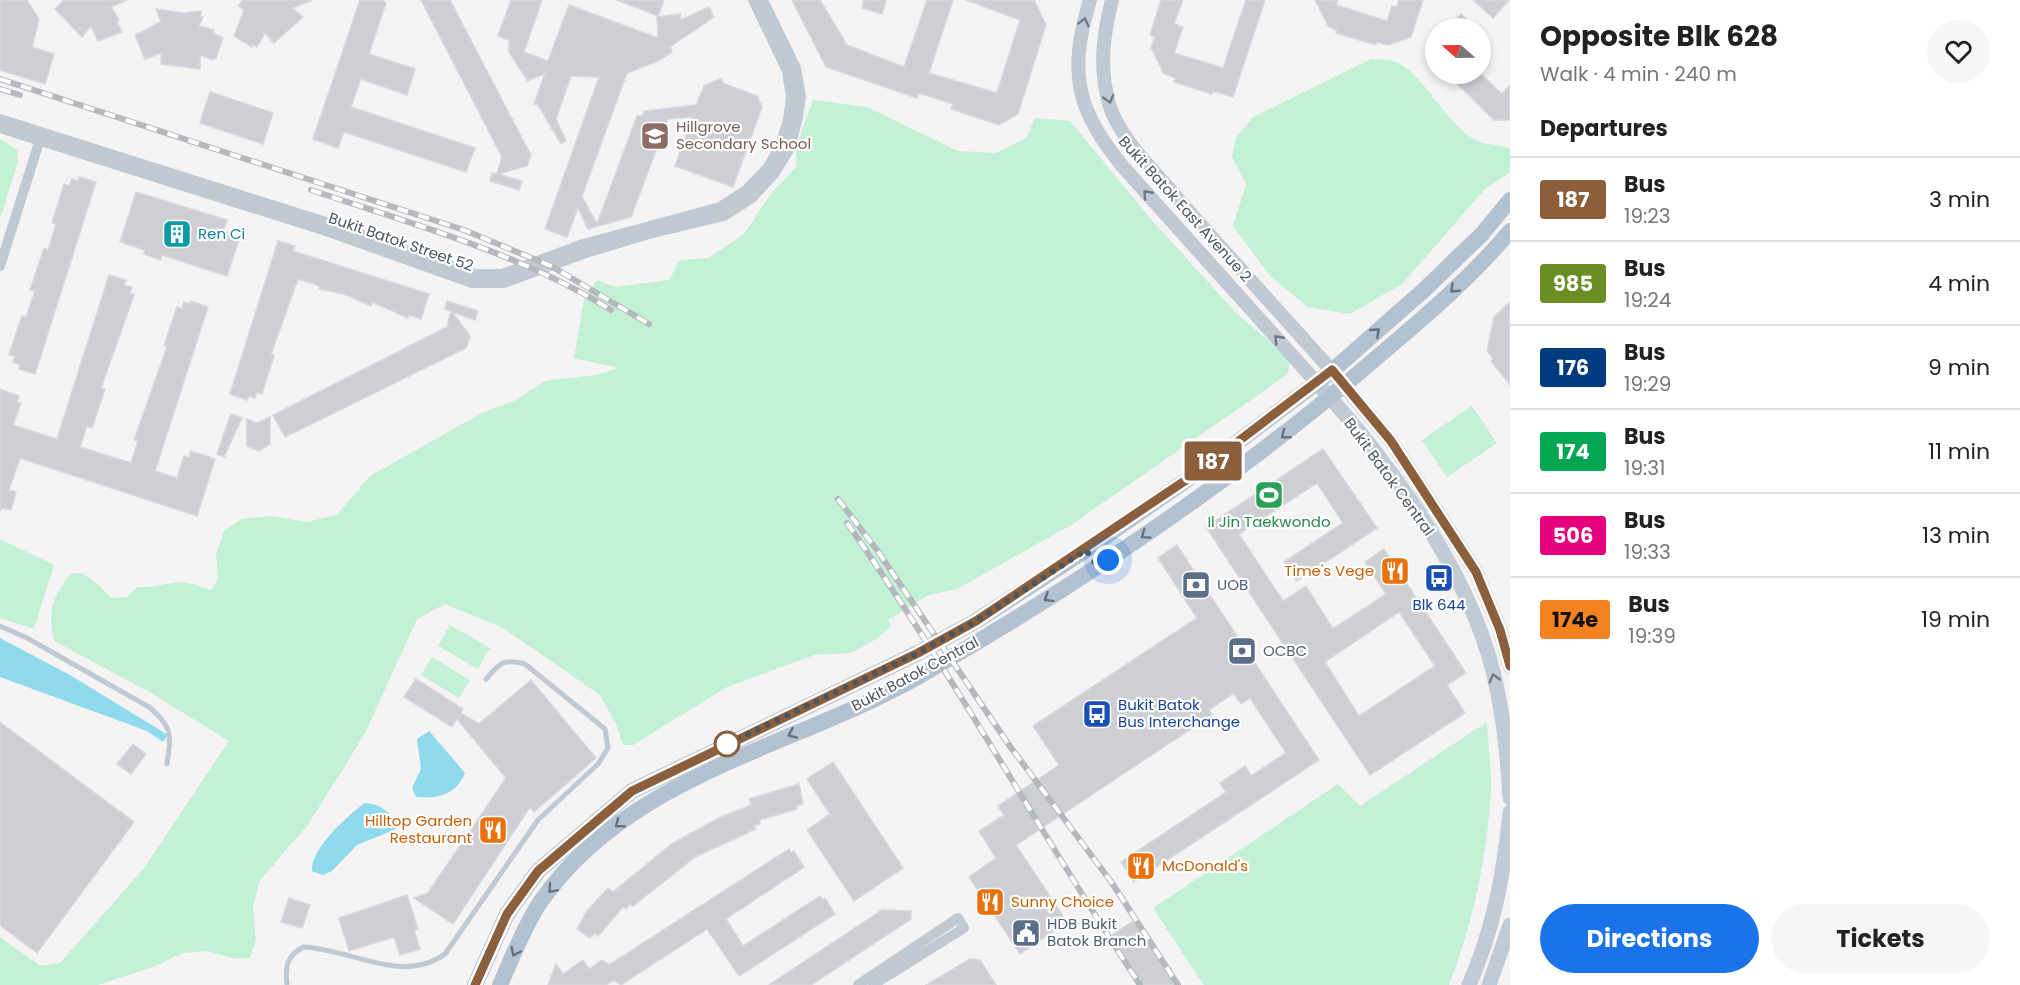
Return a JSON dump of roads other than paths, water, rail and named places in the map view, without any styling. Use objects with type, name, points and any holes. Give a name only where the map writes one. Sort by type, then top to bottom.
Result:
[{"type":"main road","points":[[1317,383],[1424,290],[1482,234],[1510,200]]},
{"type":"main road","points":[[1330,398],[1466,278],[1510,231]]},
{"type":"main road","name":"Bukit Batok Central","points":[[1332,370],[1391,441],[1476,572],[1500,630],[1510,666]]},
{"type":"main road","name":"Bukit Batok Central","points":[[500,985],[541,902],[576,862],[644,805],[754,750],[846,712],[976,621],[1086,550],[1198,472],[1317,383],[1396,482],[1461,586],[1484,642],[1498,693],[1510,798]]},
{"type":"main road","name":"Bukit Batok Central","points":[[475,985],[507,914],[538,871],[632,791],[917,664],[1098,567],[1267,449],[1330,398]]},
{"type":"main road","points":[[1469,985],[1487,943],[1499,899],[1510,812]]},
{"type":"main road","points":[[1489,985],[1507,950],[1510,925]]},
{"type":"street","name":"Bukit Batok Street 52","points":[[0,128],[41,137],[329,223],[474,274],[502,274],[583,244],[720,207],[746,190],[768,168],[780,146],[788,120],[791,97],[787,71],[753,0]]},
{"type":"street","name":"Bukit Batok Street 52","points":[[0,119],[41,137],[326,231],[472,283],[504,283],[586,253],[649,234],[724,216],[752,198],[775,173],[789,150],[801,97],[796,68],[763,0]]},
{"type":"street","name":"Bukit Batok East Avenue 2","points":[[1090,0],[1082,26],[1077,61],[1085,110],[1095,130],[1124,168],[1317,383]]},
{"type":"street","name":"Bukit Batok East Avenue 2","points":[[1112,0],[1101,56],[1110,105],[1119,125],[1148,163],[1235,264],[1332,370]]},
{"type":"street","points":[[0,266],[41,137]]},
{"type":"street","points":[[858,985],[961,923],[873,985]]},
{"type":"street","points":[[1487,943],[1507,950]]},
{"type":"lane","points":[[1086,550],[1098,567]]},
{"type":"lane","points":[[0,626],[27,638],[149,707],[165,720],[171,737],[167,764]]},
{"type":"lane","points":[[286,985],[285,966],[292,953],[303,947],[399,971],[433,964],[445,954],[538,820],[598,764],[608,748],[604,729],[525,664],[510,660],[498,665],[486,679]]},
{"type":"water","points":[[0,638],[70,675],[168,735],[163,742],[147,731],[0,677]]},
{"type":"water","points":[[429,731],[465,773],[457,786],[445,794],[416,797],[412,788],[421,769],[417,739]]},
{"type":"water","points":[[365,803],[379,807],[391,815],[398,823],[394,830],[357,845],[332,871],[323,875],[312,871],[313,862],[323,843],[340,824]]},
{"type":"railway","points":[[0,79],[464,230],[551,266],[649,324]]},
{"type":"railway","points":[[0,89],[20,95]]},
{"type":"railway","points":[[311,190],[465,241],[503,256],[540,272],[611,310]]},
{"type":"railway","points":[[838,499],[877,550],[1009,745],[1112,883],[1178,985]]},
{"type":"railway","points":[[847,523],[923,637],[1140,985]]},
{"type":"place","name":"Hillgrove Secondary School","points":[[655,136]]},
{"type":"place","name":"Ren Ci","points":[[177,234]]},
{"type":"place","name":"Il Jin Taekwondo","points":[[1269,495]]},
{"type":"place","name":"Time's Vege","points":[[1395,571]]},
{"type":"place","name":"Blk 644","points":[[1439,578]]},
{"type":"place","name":"UOB","points":[[1196,585]]},
{"type":"place","name":"OCBC","points":[[1242,651]]},
{"type":"place","name":"Bukit Batok Bus Interchange","points":[[1097,714]]},
{"type":"place","name":"Hilltop Garden Restaurant","points":[[493,830]]},
{"type":"place","name":"McDonald's","points":[[1141,866]]},
{"type":"place","name":"Sunny Choice","points":[[990,902]]},
{"type":"place","name":"HDB Bukit Batok Branch","points":[[1026,933]]}]
